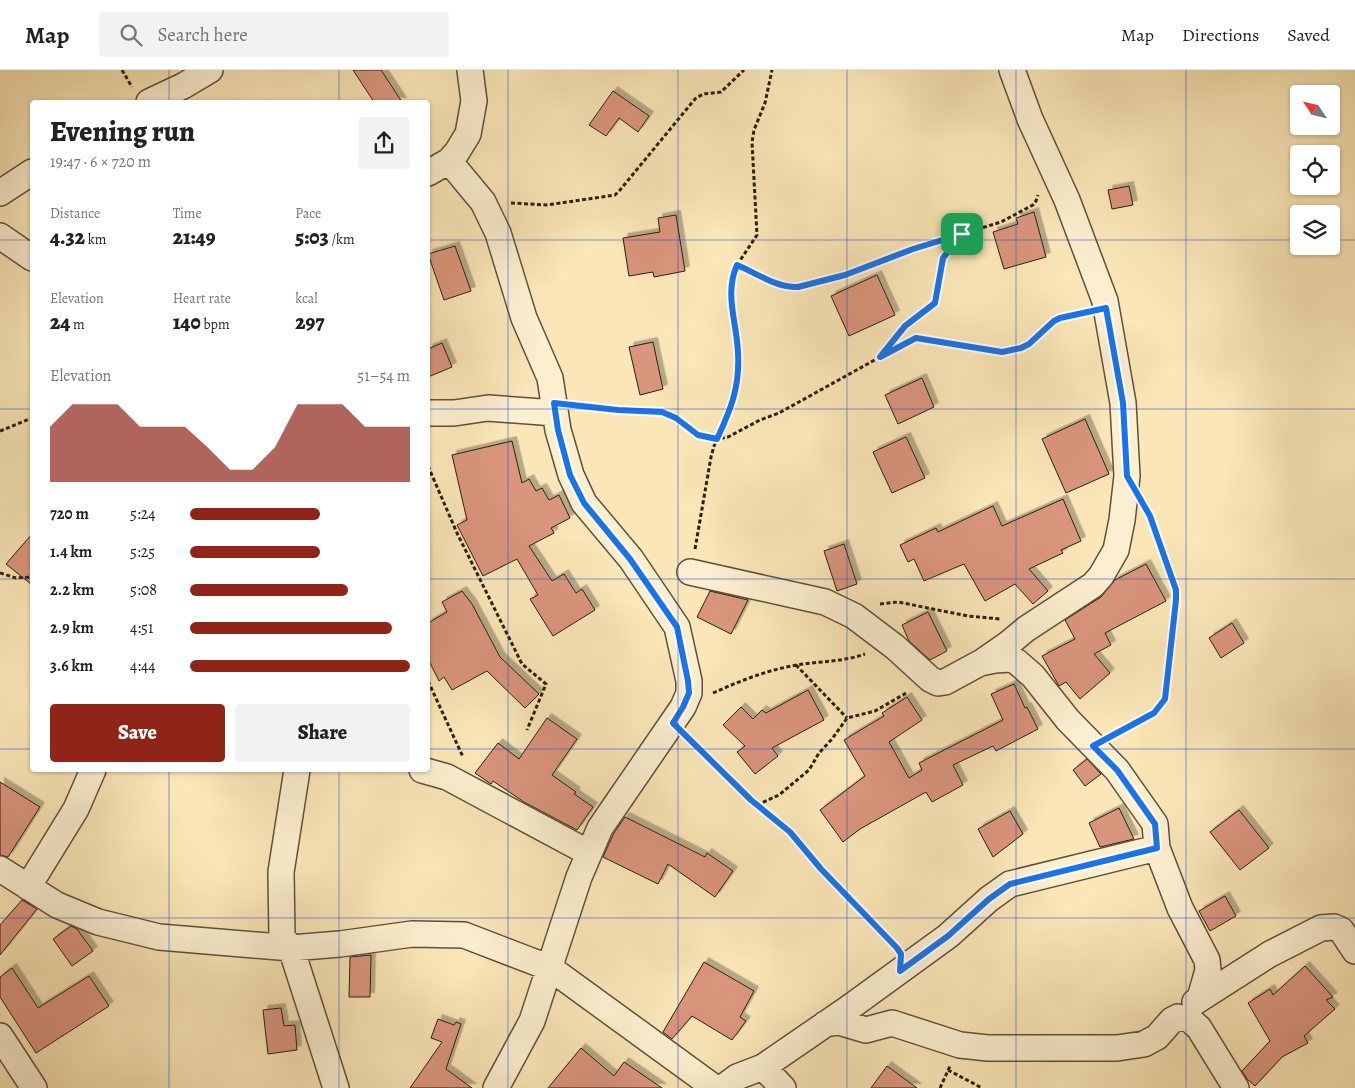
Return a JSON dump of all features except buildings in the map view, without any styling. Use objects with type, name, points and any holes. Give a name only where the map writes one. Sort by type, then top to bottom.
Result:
[{"type":"street","points":[[153,100],[183,86],[210,70]]},
{"type":"street","points":[[470,70],[474,101],[468,134],[457,152],[438,167],[483,202],[498,233],[524,318],[550,378],[570,475],[584,503],[630,559],[677,627],[689,693],[678,715],[600,828],[579,877],[532,1021],[496,1088]]},
{"type":"street","points":[[690,572],[825,602],[850,614],[892,644],[930,679],[938,683],[946,682],[980,663],[1026,629],[1093,585],[1101,576],[1116,550],[1122,520],[1127,476],[1123,403],[1106,308],[1067,200],[1030,119],[1012,70]]},
{"type":"street","points":[[0,193],[30,173]]},
{"type":"street","points":[[0,236],[30,257]]},
{"type":"street","points":[[430,413],[454,413],[488,408],[555,408]]},
{"type":"street","points":[[980,663],[1011,660],[1017,662],[1033,676],[1068,720],[1117,770],[1155,824],[1157,848],[1180,908],[1207,960],[1208,970],[1200,998]]},
{"type":"street","points":[[28,887],[76,809],[92,772]]},
{"type":"street","points":[[297,772],[281,872],[282,937],[291,948],[336,1088]]},
{"type":"street","points":[[429,772],[447,777],[589,853]]},
{"type":"street","points":[[722,1088],[737,1077],[763,1067],[900,971],[948,936],[989,899],[1010,884],[1157,848]]},
{"type":"street","points":[[0,869],[57,905],[98,922],[160,937],[291,948],[340,944],[412,934],[464,935],[550,968],[715,1088]]},
{"type":"street","points":[[825,1024],[839,1022],[866,1030],[892,1024],[960,1045],[988,1048],[1117,1048],[1152,1041],[1172,1020],[1200,998],[1270,954],[1321,928],[1334,927],[1341,930],[1355,951]]},
{"type":"street","points":[[1178,1017],[1190,1018],[1195,1022],[1236,1088]]},
{"type":"street","points":[[0,1036],[34,1088]]},
{"type":"street","points":[[763,1067],[783,1088]]},
{"type":"path","points":[[483,202],[547,204],[615,194],[695,99],[703,94],[721,92],[744,70]]},
{"type":"path","points":[[690,572],[699,535],[711,458],[717,439],[730,412],[738,384],[738,352],[730,292],[732,276],[737,265],[757,235],[752,142],[754,130],[765,103],[772,70]]},
{"type":"path","points":[[737,265],[792,288],[845,275],[913,249],[1001,222],[1033,205],[1038,196],[1037,187]]},
{"type":"path","points":[[880,357],[905,326],[935,303],[943,258],[962,234]]},
{"type":"path","points":[[555,408],[662,412],[676,418],[698,435],[717,439],[728,437],[760,420],[779,413],[916,338],[1002,352],[1021,348],[1029,344],[1054,321],[1060,318],[1106,308]]},
{"type":"path","points":[[0,431],[30,419]]},
{"type":"path","points":[[430,471],[457,533],[522,664],[546,684],[527,730]]},
{"type":"path","points":[[1093,746],[1154,713],[1165,699],[1176,590],[1150,516],[1127,476]]},
{"type":"path","points":[[0,572],[16,578],[30,577]]},
{"type":"path","points":[[850,614],[888,602],[898,602],[968,616],[998,618],[1026,629]]},
{"type":"path","points":[[892,644],[855,658],[796,665],[761,673],[730,685],[678,715],[757,805],[790,832],[821,869],[897,948],[901,954],[900,971]]},
{"type":"path","points":[[796,665],[847,718]]},
{"type":"path","points":[[757,805],[779,796],[809,770],[819,753],[847,718],[875,711],[930,679]]},
{"type":"path","points":[[430,685],[466,762]]},
{"type":"path","points":[[948,1070],[982,1088]]},
{"type":"route","points":[[962,234],[949,248],[943,258],[935,303],[931,308],[905,326],[880,357],[916,338],[1002,352],[1021,348],[1029,344],[1054,321],[1060,318],[1106,308],[1123,403],[1127,476],[1150,516],[1176,590],[1176,600],[1165,699],[1154,713],[1093,746],[1117,770],[1155,824],[1157,848],[1010,884],[989,899],[948,936],[900,971],[901,954],[897,948],[821,869],[790,832],[751,800],[673,723],[689,693],[677,627],[630,559],[596,520],[584,503],[570,475],[558,430],[554,403],[618,410],[662,412],[676,418],[698,435],[717,439],[730,412],[738,384],[738,352],[730,292],[732,276],[737,265],[792,288],[845,275],[913,249],[962,234]]}]
